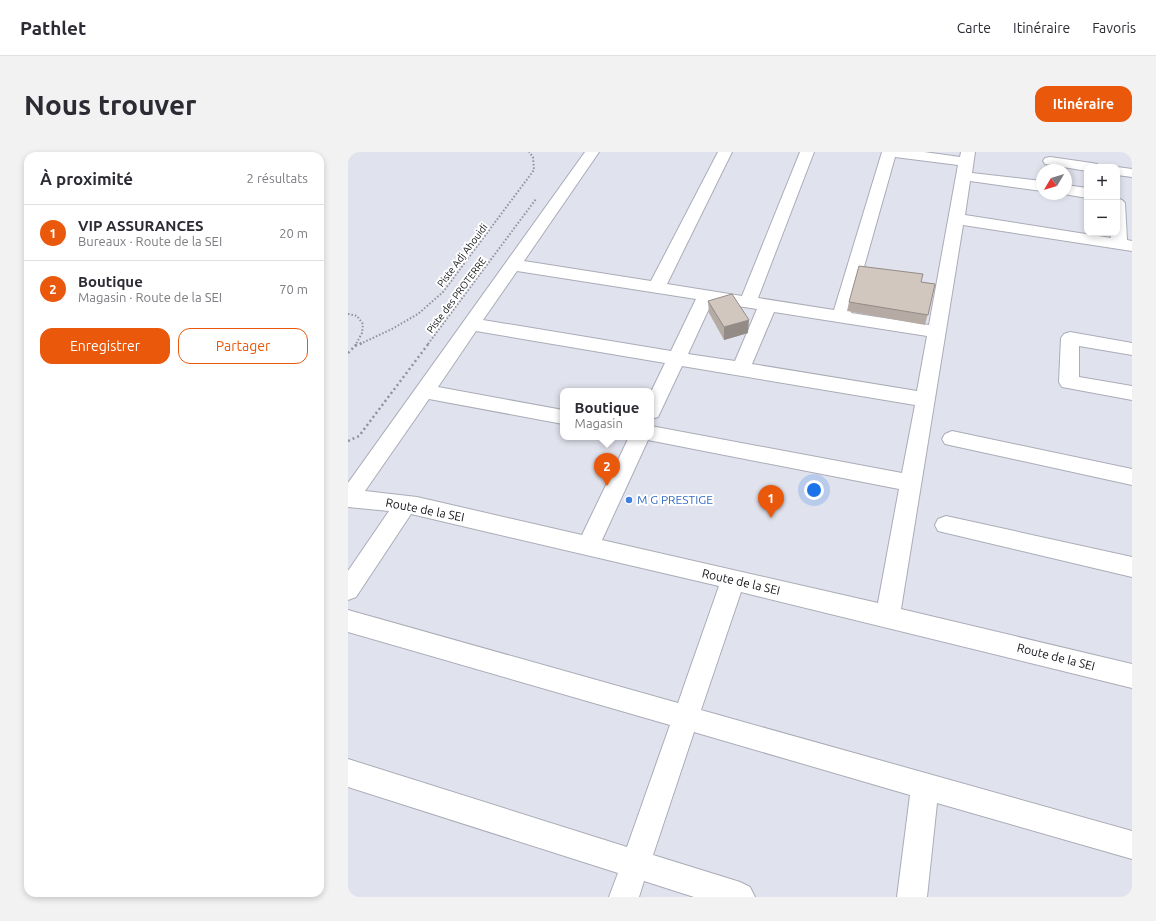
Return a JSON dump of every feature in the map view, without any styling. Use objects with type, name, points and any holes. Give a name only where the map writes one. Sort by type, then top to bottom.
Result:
[{"type":"street","points":[[348,498],[592,152]]},
{"type":"street","points":[[656,288],[725,152]]},
{"type":"street","points":[[748,302],[807,152]]},
{"type":"street","points":[[841,317],[891,152],[967,163],[1036,184]]},
{"type":"street","points":[[1050,161],[1084,166]]},
{"type":"street","points":[[888,616],[967,163]]},
{"type":"street","points":[[1120,171],[1132,173]]},
{"type":"street","points":[[1072,191],[1084,193]]},
{"type":"street","points":[[957,219],[1125,245],[1120,219]]},
{"type":"street","points":[[513,265],[937,332]]},
{"type":"street","points":[[654,406],[706,296]]},
{"type":"street","points":[[741,369],[768,306]]},
{"type":"street","points":[[471,324],[926,400]]},
{"type":"street","points":[[1132,348],[1070,338],[1069,382],[1132,393]]},
{"type":"street","points":[[424,391],[560,417]]},
{"type":"street","points":[[654,435],[911,483]]},
{"type":"street","points":[[952,439],[1132,477]]},
{"type":"street","points":[[588,546],[638,440]]},
{"type":"street","name":"Route de la SEI","points":[[348,498],[406,504],[888,616],[1132,676]]},
{"type":"street","points":[[348,590],[406,504]]},
{"type":"street","points":[[946,524],[1132,567]]},
{"type":"street","points":[[624,897],[733,580]]},
{"type":"street","points":[[348,621],[1132,845]]},
{"type":"street","points":[[348,773],[740,897]]},
{"type":"street","points":[[912,897],[925,786]]},
{"type":"path","name":"Piste Adj Ahouidi","points":[[348,353],[355,346],[392,329],[418,314],[443,292],[534,170],[533,157],[529,152]]},
{"type":"path","name":"Piste des PROTERRE","points":[[348,441],[359,436],[538,196]]},
{"type":"path","points":[[348,314],[357,316],[363,324],[362,333],[355,346]]},
{"type":"building","points":[[859,266],[923,274],[921,282],[935,284],[928,315],[849,302]]},
{"type":"building","points":[[732,294],[749,320],[724,327],[708,301]]},
{"type":"place","name":"Boutique","points":[[607,486]]},
{"type":"place","name":"M G PRESTIGE","points":[[629,500]]},
{"type":"place","name":"VIP ASSURANCES","points":[[771,518]]}]
